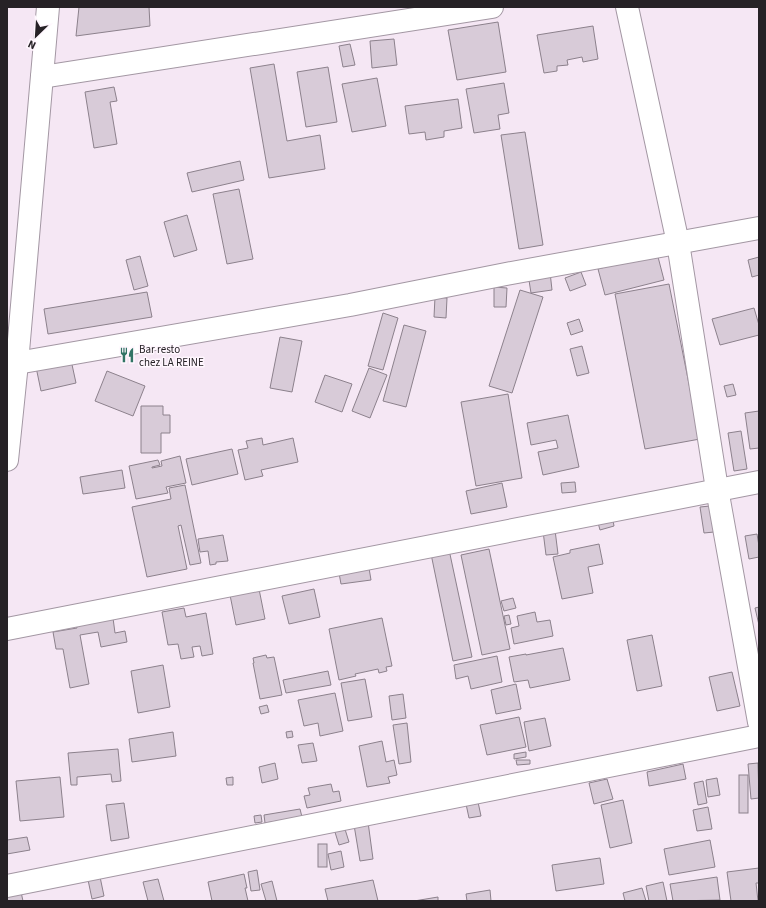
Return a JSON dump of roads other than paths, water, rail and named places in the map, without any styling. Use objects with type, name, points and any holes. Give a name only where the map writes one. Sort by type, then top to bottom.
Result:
[{"type":"street","points":[[7,460],[17,363],[48,7]]},
{"type":"street","points":[[42,77],[492,7]]},
{"type":"street","points":[[627,7],[678,243],[716,489],[759,722]]},
{"type":"street","points":[[17,363],[342,307],[506,274],[759,228]]},
{"type":"street","points":[[7,629],[716,489],[759,482]]},
{"type":"street","points":[[7,886],[759,736]]},
{"type":"place","name":"Bar resto chez LA REINE","points":[[127,355]]}]
